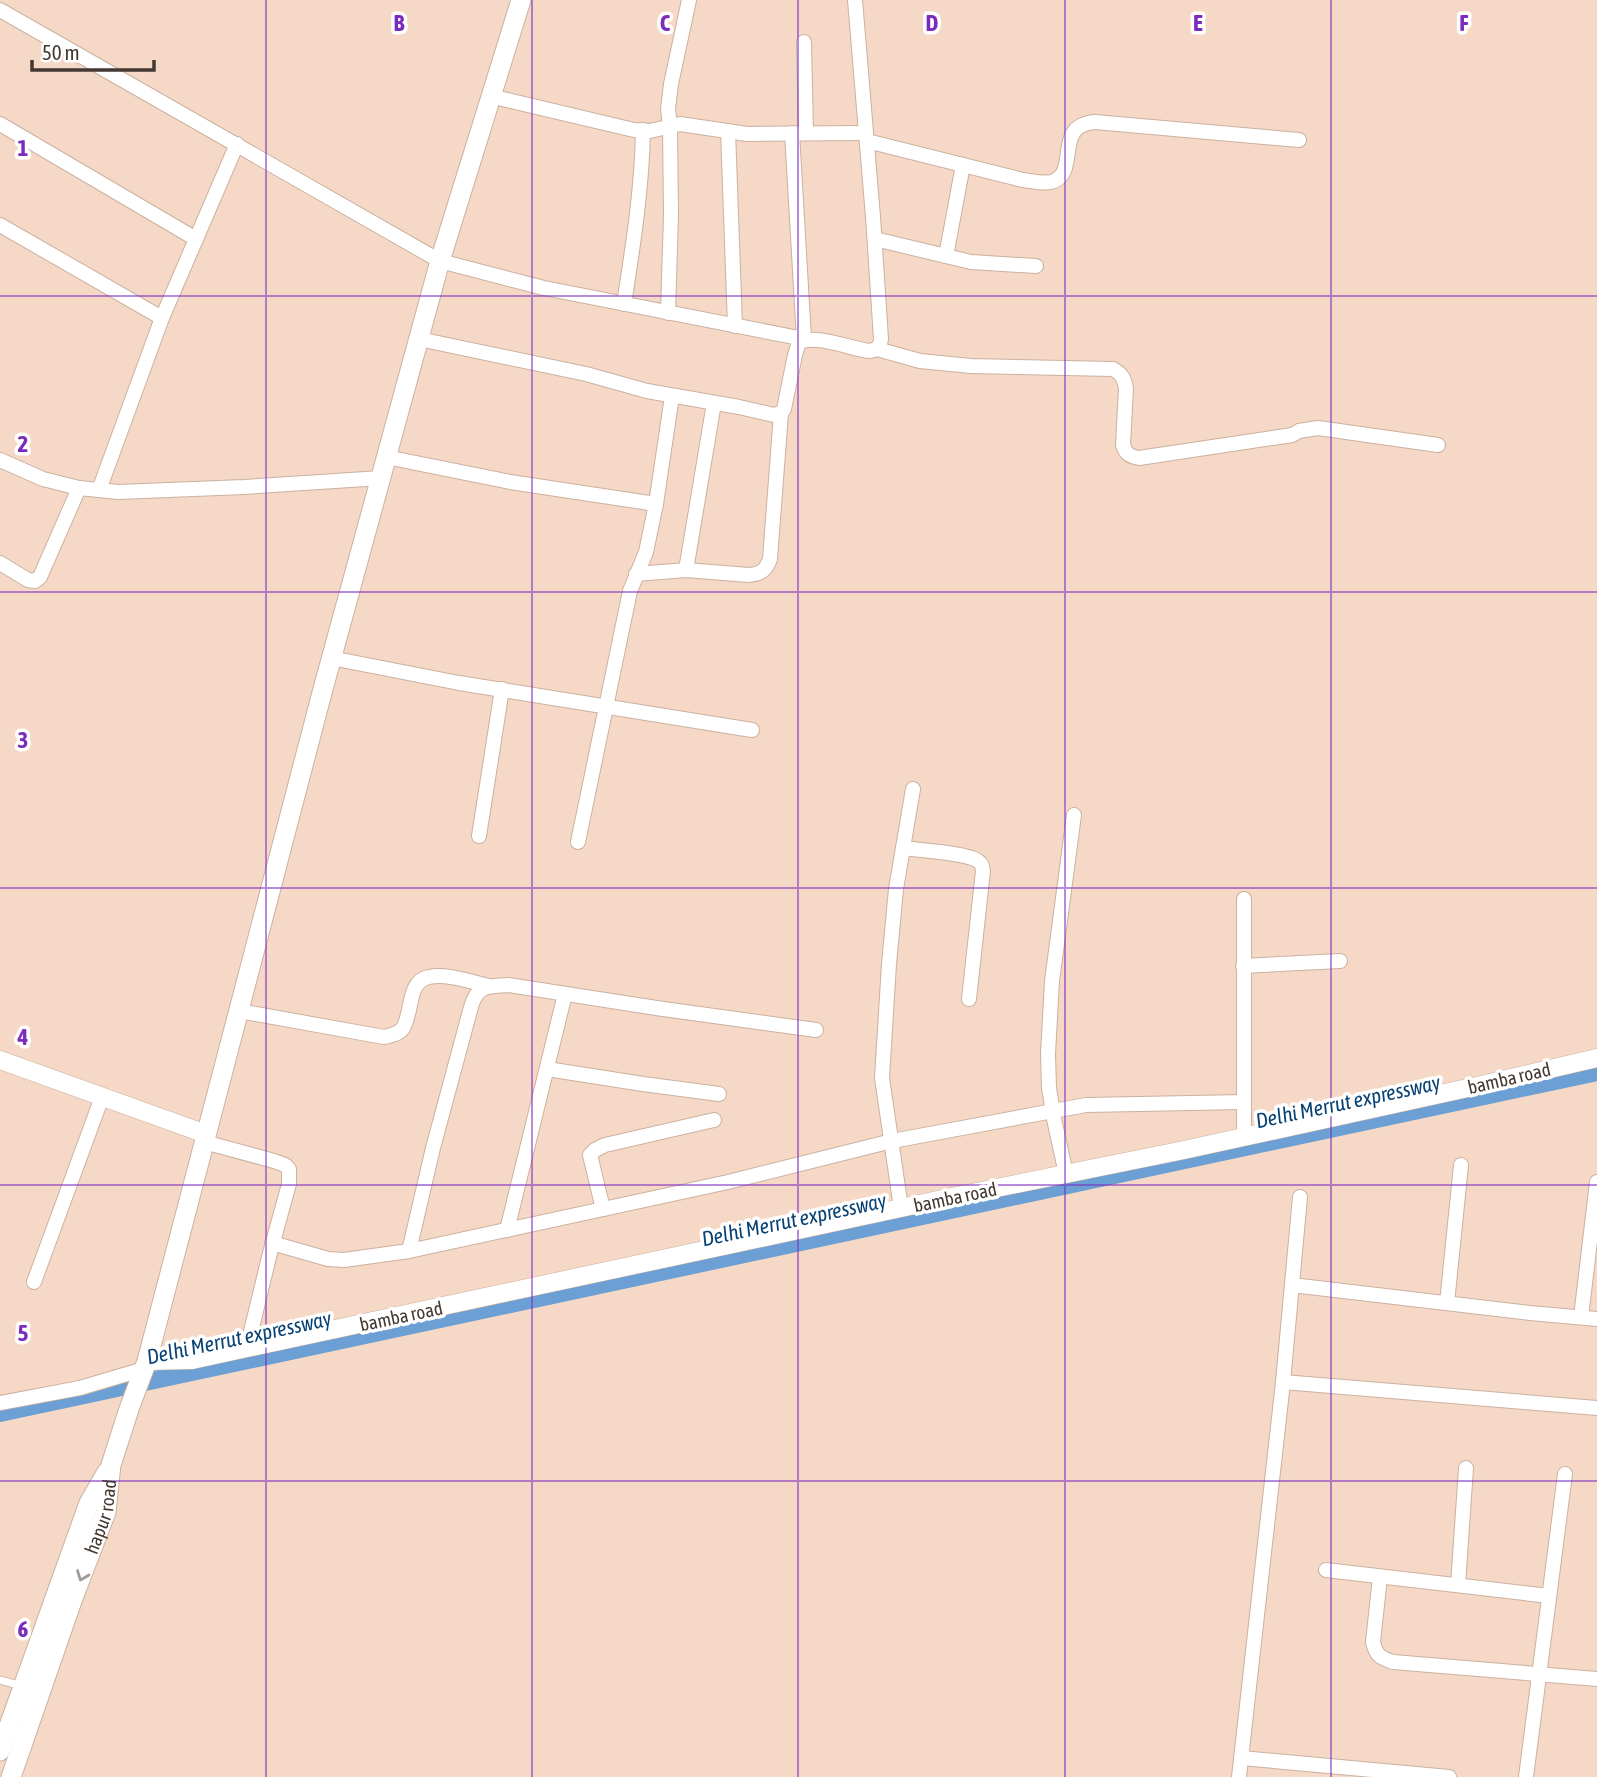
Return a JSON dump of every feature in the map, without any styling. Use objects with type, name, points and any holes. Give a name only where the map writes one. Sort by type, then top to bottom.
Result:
[{"type":"main road","points":[[111,1465],[145,1368],[331,658],[440,261],[521,0]]},
{"type":"main road","name":"hapur road","points":[[0,1751],[89,1503],[111,1465]]},
{"type":"main road","name":"hapur road","points":[[11,1777],[106,1512],[111,1465]]},
{"type":"street","points":[[668,313],[671,215],[668,109],[689,0]]},
{"type":"street","points":[[855,0],[875,239],[881,339],[877,349]]},
{"type":"street","points":[[0,10],[440,261],[544,288],[804,340],[870,351],[877,349],[920,361],[971,366],[1113,369],[1121,373],[1126,388],[1123,445],[1131,457],[1293,435],[1299,431],[1318,428],[1438,445]]},
{"type":"street","points":[[804,41],[799,133],[804,340]]},
{"type":"street","points":[[490,96],[634,130],[680,124],[747,134],[799,133],[866,137],[963,165],[1042,183],[1055,181],[1065,170],[1071,136],[1084,122],[1299,140]]},
{"type":"street","points":[[0,124],[196,239]]},
{"type":"street","points":[[624,304],[639,210],[643,130]]},
{"type":"street","points":[[728,131],[735,326]]},
{"type":"street","points":[[99,490],[162,318],[237,144]]},
{"type":"street","points":[[946,256],[963,165]]},
{"type":"street","points":[[0,225],[162,318]]},
{"type":"street","points":[[875,239],[971,262],[1037,266]]},
{"type":"street","points":[[419,339],[586,374],[646,391],[774,415],[781,414]]},
{"type":"street","points":[[636,574],[686,570],[749,575],[759,574],[767,569],[781,414],[797,347],[799,342],[804,340]]},
{"type":"street","points":[[578,842],[629,591],[646,552],[672,396]]},
{"type":"street","points":[[686,570],[714,403]]},
{"type":"street","points":[[386,457],[509,482],[656,504]]},
{"type":"street","points":[[0,460],[43,479],[79,488],[118,492],[380,478]]},
{"type":"street","points":[[0,563],[28,580],[35,581],[40,577],[79,488]]},
{"type":"street","points":[[331,658],[502,690],[752,730]]},
{"type":"street","points":[[480,836],[502,690]]},
{"type":"street","points":[[901,1208],[883,1078],[883,1053],[895,901],[913,789]]},
{"type":"street","points":[[1066,1174],[1049,1088],[1048,1054],[1052,981],[1074,816]]},
{"type":"street","points":[[903,848],[965,856],[976,859],[981,864],[983,871],[969,999]]},
{"type":"street","points":[[1244,900],[1244,1137]]},
{"type":"street","points":[[1243,966],[1340,961]]},
{"type":"street","points":[[239,1011],[384,1037],[403,1029],[418,983],[427,977],[442,976],[489,986],[508,985],[816,1030]]},
{"type":"street","points":[[409,1251],[473,997],[479,990],[489,986]]},
{"type":"street","points":[[507,1230],[565,994]]},
{"type":"street","name":"bamba road","points":[[145,1368],[1244,1137],[1597,1058]]},
{"type":"street","points":[[0,1060],[205,1138],[285,1165],[289,1169],[289,1184],[247,1348]]},
{"type":"street","points":[[547,1069],[719,1094]]},
{"type":"street","points":[[34,1282],[102,1097]]},
{"type":"street","points":[[272,1243],[317,1257],[344,1260],[409,1251],[728,1182],[892,1141],[1086,1105],[1244,1101]]},
{"type":"street","points":[[603,1209],[591,1163],[590,1155],[595,1150],[606,1145],[714,1120]]},
{"type":"street","points":[[1447,1303],[1461,1166]]},
{"type":"street","points":[[1581,1318],[1597,1182]]},
{"type":"street","points":[[1239,1777],[1283,1382],[1300,1197]]},
{"type":"street","points":[[1292,1285],[1597,1319]]},
{"type":"street","points":[[0,1403],[80,1388],[145,1368]]},
{"type":"street","points":[[1283,1382],[1597,1408]]},
{"type":"street","points":[[1458,1585],[1466,1468]]},
{"type":"street","points":[[1526,1777],[1564,1474]]},
{"type":"street","points":[[1326,1570],[1549,1596]]},
{"type":"street","points":[[1380,1577],[1373,1642],[1375,1652],[1382,1658],[1394,1662],[1597,1679]]},
{"type":"street","points":[[1241,1758],[1449,1777]]},
{"type":"lane","points":[[0,1680],[23,1686]]},
{"type":"waterway","name":"Delhi Merrut expressway","points":[[0,1413],[1597,1072]]}]
